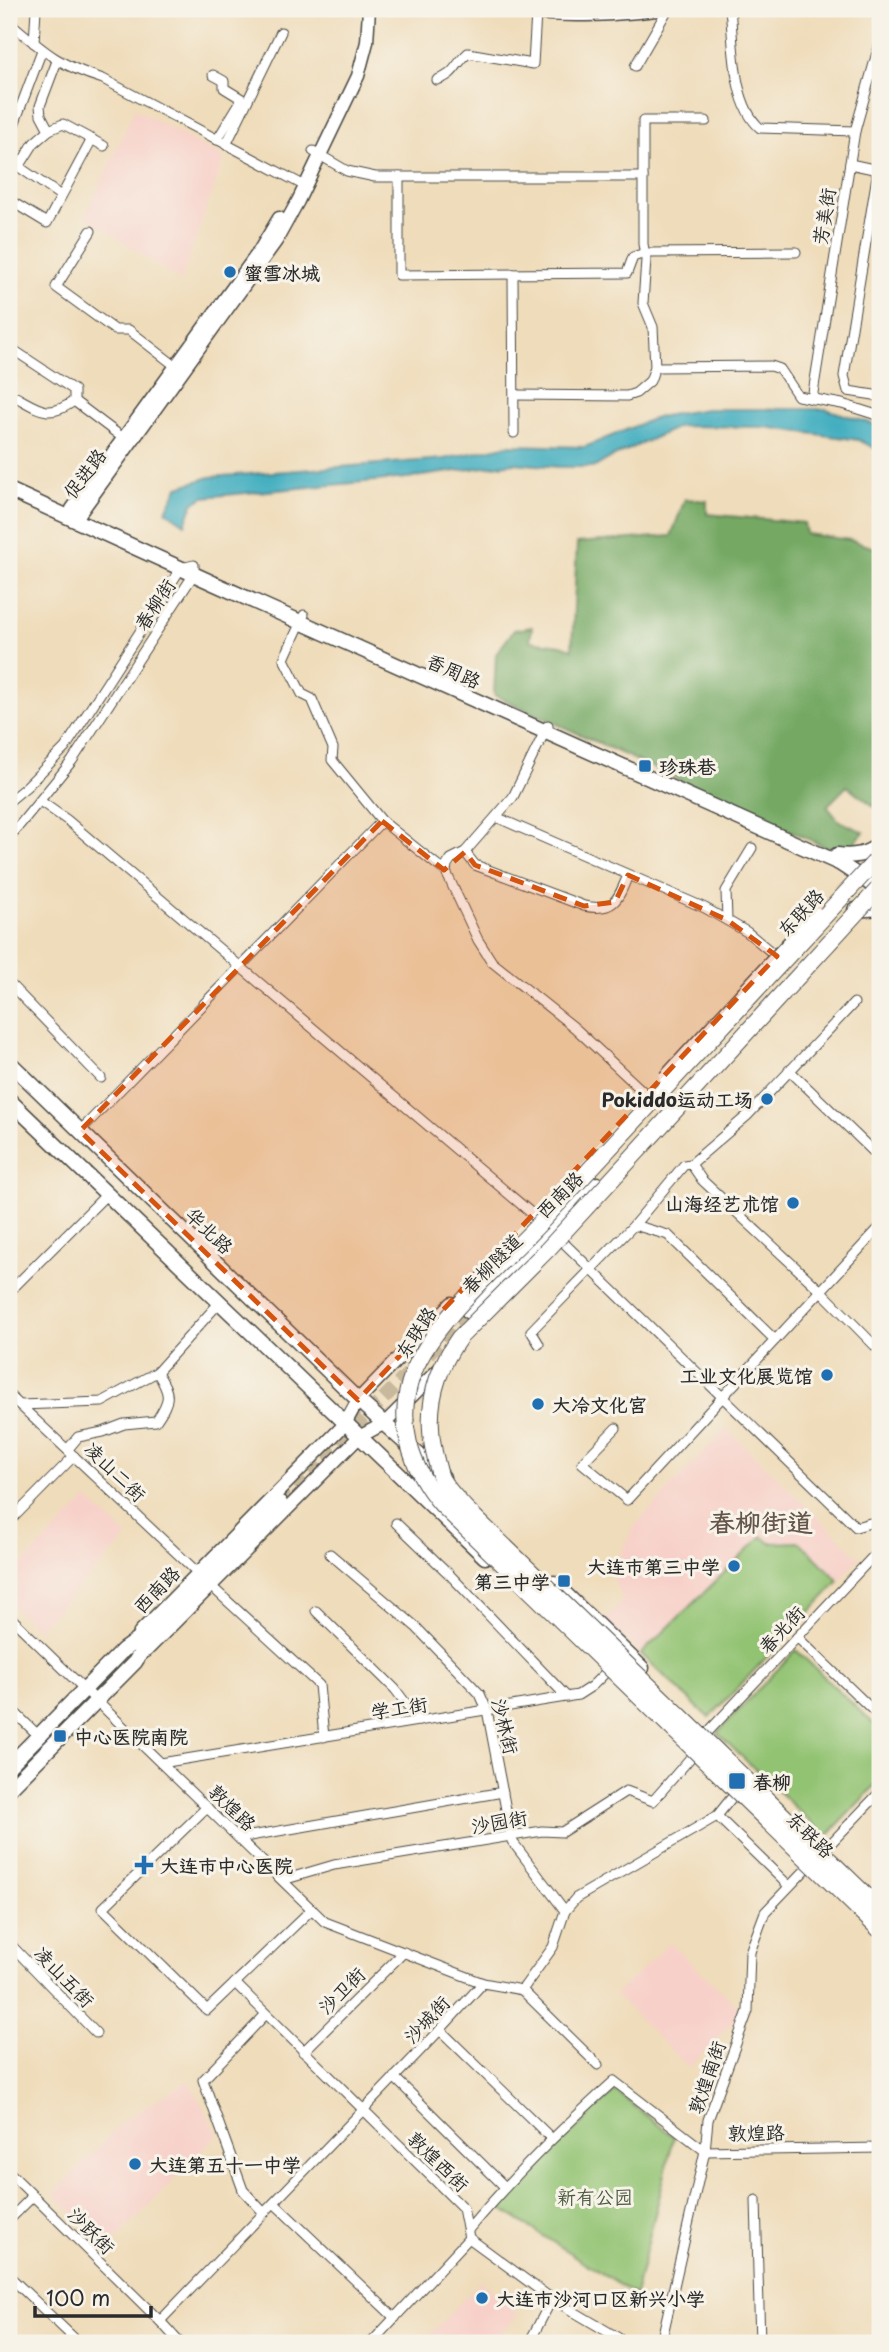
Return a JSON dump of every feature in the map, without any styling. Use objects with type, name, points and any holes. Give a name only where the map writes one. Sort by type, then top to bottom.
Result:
[{"type":"highway","name":"东联路","points":[[880,856],[875,884],[548,1249],[459,1338],[438,1376],[429,1415],[441,1478],[465,1508],[880,1909]]},
{"type":"highway","name":"东联路","points":[[875,884],[446,1321],[427,1346],[413,1374],[405,1405],[405,1422],[407,1439],[417,1470],[442,1505],[880,1930]]},
{"type":"main road","name":"促进路","points":[[74,513],[123,438],[263,262],[288,220],[358,55],[363,9]]},
{"type":"main road","name":"促进路","points":[[316,153],[358,76],[364,58],[369,9]]},
{"type":"main road","points":[[507,9],[593,16],[667,9]]},
{"type":"main road","name":"促进路","points":[[74,513],[179,369]]},
{"type":"main road","name":"香周路","points":[[9,481],[190,569],[834,858],[875,884]]},
{"type":"main road","name":"香周路","points":[[9,489],[74,513]]},
{"type":"main road","points":[[875,884],[867,907],[845,911],[846,883],[834,858],[858,856],[880,844]]},
{"type":"main road","name":"西南路","points":[[539,1241],[788,966],[875,884]]},
{"type":"main road","name":"西南路","points":[[9,1766],[345,1424],[358,1400],[536,1217],[805,925],[875,884]]},
{"type":"main road","name":"西南路","points":[[9,1789],[359,1437],[385,1423],[564,1243],[832,949],[875,884]]},
{"type":"main road","name":"西南路","points":[[569,1208],[632,1146],[845,911]]},
{"type":"main road","name":"华北路","points":[[9,1062],[358,1400],[880,1898]]},
{"type":"main road","points":[[9,1100],[880,1939]]},
{"type":"main road","points":[[632,1146],[660,1137]]},
{"type":"main road","points":[[564,1243],[576,1173]]},
{"type":"main road","points":[[536,1217],[569,1208]]},
{"type":"main road","name":"春柳隧道","points":[[469,1312],[539,1241]]},
{"type":"main road","name":"西南路","points":[[122,1650],[158,1625],[280,1503]]},
{"type":"main road","name":"西南路","points":[[135,1662],[158,1625]]},
{"type":"street","points":[[9,138],[38,47],[36,9]]},
{"type":"street","points":[[635,66],[667,9]]},
{"type":"street","points":[[730,9],[740,92],[753,121],[760,128],[855,131]]},
{"type":"street","points":[[437,80],[449,76],[468,53],[533,64],[536,13]]},
{"type":"street","points":[[9,19],[57,61],[79,72],[103,79],[302,184]]},
{"type":"street","points":[[222,143],[281,32]]},
{"type":"street","name":"芳美街","points":[[812,399],[855,131],[880,42]]},
{"type":"street","points":[[49,130],[41,115],[40,106],[57,61]]},
{"type":"street","points":[[213,75],[225,81],[224,89],[242,99],[222,143]]},
{"type":"street","points":[[515,395],[627,396],[636,393],[650,381],[655,367],[653,327],[643,303],[643,121],[706,121]]},
{"type":"street","points":[[61,196],[19,167],[34,142],[49,130],[63,124],[104,146]]},
{"type":"street","points":[[9,201],[47,223],[92,139]]},
{"type":"street","points":[[316,153],[347,171],[361,175],[643,177]]},
{"type":"street","points":[[880,158],[844,376],[848,391],[874,395],[880,399]]},
{"type":"street","points":[[850,164],[878,170]]},
{"type":"street","points":[[399,177],[399,275],[627,273],[633,257],[645,253],[796,252]]},
{"type":"street","points":[[91,231],[56,287],[115,330],[129,331],[179,369]]},
{"type":"street","points":[[513,274],[514,433]]},
{"type":"street","points":[[9,347],[74,390],[74,401]]},
{"type":"street","points":[[655,367],[771,366],[780,369],[798,396],[842,404],[880,416]]},
{"type":"street","points":[[16,397],[51,413],[74,401]]},
{"type":"street","points":[[74,401],[123,438]]},
{"type":"street","name":"春柳街","points":[[9,838],[87,738],[190,569]]},
{"type":"street","name":"春柳街","points":[[9,801],[65,748],[190,569]]},
{"type":"street","points":[[302,619],[284,659],[302,694],[312,699],[333,748],[332,760],[382,821],[446,872],[478,940],[492,962],[575,1028],[648,1096]]},
{"type":"street","points":[[446,872],[451,859],[465,852],[513,797],[547,729]]},
{"type":"street","points":[[40,801],[67,820],[536,1217]]},
{"type":"street","points":[[496,817],[727,920],[765,945],[788,966]]},
{"type":"street","points":[[80,1131],[382,821]]},
{"type":"street","points":[[727,920],[726,891],[752,848]]},
{"type":"street","points":[[465,852],[475,865],[584,906],[597,908],[608,907],[615,902],[628,875]]},
{"type":"street","points":[[9,983],[101,1078]]},
{"type":"street","points":[[539,1344],[531,1331],[634,1225],[684,1165],[691,1164],[748,1115],[854,1003]]},
{"type":"street","points":[[789,1070],[880,1158]]},
{"type":"street","points":[[691,1164],[702,1180],[821,1291],[880,1351]]},
{"type":"street","points":[[9,1292],[107,1194]]},
{"type":"street","points":[[634,1225],[668,1235],[775,1340]]},
{"type":"street","points":[[616,1428],[582,1463],[627,1500],[880,1227]]},
{"type":"street","points":[[564,1243],[856,1527],[870,1523]]},
{"type":"street","points":[[20,1405],[102,1402],[157,1373],[219,1303]]},
{"type":"street","points":[[11,1515],[71,1452],[78,1437],[124,1424],[156,1421],[167,1404],[168,1391],[157,1373]]},
{"type":"street","name":"凌山二街","points":[[9,1395],[198,1573]]},
{"type":"street","points":[[396,1523],[567,1697]]},
{"type":"street","name":"春光街","points":[[708,1732],[880,1549]]},
{"type":"street","name":"沙林街","points":[[330,1554],[416,1628],[480,1694],[487,1710],[512,1841],[565,1911]]},
{"type":"street","points":[[211,1586],[318,1685],[324,1737]]},
{"type":"street","points":[[316,1611],[395,1689],[419,1721]]},
{"type":"street","name":"敦煌路","points":[[9,1616],[325,1922],[483,1983]]},
{"type":"street","points":[[797,1637],[880,1717]]},
{"type":"street","name":"学工街","points":[[162,1763],[578,1695],[592,1686],[626,1653]]},
{"type":"street","points":[[9,1707],[38,1736]]},
{"type":"street","name":"沙园街","points":[[283,1880],[334,1865],[542,1831],[562,1832],[626,1791],[653,1801],[692,1756]]},
{"type":"street","points":[[239,1838],[503,1792]]},
{"type":"street","name":"敦煌南街","points":[[661,2343],[705,2151],[708,2120],[748,2011],[750,1952],[765,1912],[880,1792]]},
{"type":"street","points":[[522,1990],[553,1947],[565,1911],[576,1898],[717,1816],[733,1796]]},
{"type":"street","points":[[207,1807],[103,1908],[207,2010],[312,1909]]},
{"type":"street","points":[[717,1816],[789,1886]]},
{"type":"street","name":"凌山五街","points":[[9,1943],[96,2033]]},
{"type":"street","name":"沙卫街","points":[[303,2052],[404,1952]]},
{"type":"street","name":"敦煌西街","points":[[235,1983],[463,2208],[468,2234],[552,2299],[627,2343]]},
{"type":"street","points":[[483,1983],[522,1990],[598,2065]]},
{"type":"street","name":"沙城街","points":[[160,2321],[483,1983]]},
{"type":"street","points":[[264,2213],[243,2190],[203,2080],[266,2014]]},
{"type":"street","points":[[440,2030],[551,2138]]},
{"type":"street","points":[[394,2077],[504,2186]]},
{"type":"street","name":"敦煌路","points":[[373,2342],[468,2234],[504,2186],[551,2138],[614,2081],[705,2151],[880,2148]]},
{"type":"street","name":"沙跃街","points":[[9,2172],[160,2321],[176,2342]]},
{"type":"street","points":[[9,2220],[33,2196]]},
{"type":"street","points":[[756,2200],[760,2343]]},
{"type":"street","points":[[274,2203],[395,2318]]},
{"type":"street","points":[[9,2276],[79,2343]]},
{"type":"street","points":[[529,2343],[552,2299]]},
{"type":"street","points":[[602,2343],[609,2333]]},
{"type":"highlighted area","points":[[382,821],[444,870],[465,852],[475,865],[584,906],[615,902],[628,875],[727,920],[777,956],[358,1400],[80,1131]]},
{"type":"shaded area","points":[[135,109],[224,158],[181,281],[85,216]]},
{"type":"shaded area","name":"大连市第三中学","points":[[726,1428],[860,1558],[709,1718],[605,1620],[623,1599],[611,1575],[633,1528]]},
{"type":"shaded area","points":[[87,1499],[128,1537],[37,1630],[9,1603],[9,1578]]},
{"type":"shaded area","points":[[670,1943],[742,2011],[689,2068],[615,1995]]},
{"type":"shaded area","name":"大连第五十一中学","points":[[188,2080],[218,2134],[108,2248],[54,2194],[123,2121]]},
{"type":"shaded area","name":"大连市沙河口区新兴小学","points":[[481,2281],[518,2315],[492,2343],[422,2343]]},
{"type":"green space","points":[[685,499],[707,501],[707,514],[804,523],[806,534],[850,540],[878,549],[880,546],[880,802],[875,807],[847,786],[827,806],[839,821],[864,832],[843,855],[494,695],[496,654],[514,630],[532,627],[530,641],[572,649],[577,543],[671,536]]},
{"type":"green space","points":[[762,1536],[770,1543],[800,1542],[839,1581],[709,1718],[641,1654]]},
{"type":"green space","points":[[796,1650],[880,1730],[880,1780],[826,1837],[717,1733]]},
{"type":"green space","name":"新有公园","points":[[615,2091],[674,2137],[635,2295],[497,2206]]},
{"type":"water","points":[[706,409],[826,409],[880,426],[880,451],[859,440],[765,427],[680,426],[595,467],[514,463],[407,478],[204,497],[193,503],[185,524],[166,511],[178,487],[210,477],[444,459],[510,445],[585,447],[657,417]]},
{"type":"tunnel","points":[[280,1503],[469,1312]]},
{"type":"place","name":"蜜雪冰城","points":[[230,272]]},
{"type":"place","name":"珍珠巷","points":[[645,766]]},
{"type":"place","name":"Pokiddo运动工场","points":[[767,1099]]},
{"type":"place","name":"山海经艺术馆","points":[[793,1203]]},
{"type":"place","name":"工业文化展览馆","points":[[827,1375]]},
{"type":"place","name":"大冷文化宫","points":[[538,1404]]},
{"type":"place","name":"大连市第三中学","points":[[734,1566]]},
{"type":"place","name":"第三中学","points":[[564,1581]]},
{"type":"place","name":"中心医院南院","points":[[60,1736]]},
{"type":"place","name":"春柳","points":[[737,1781]]},
{"type":"place","name":"大连市中心医院","points":[[144,1865]]},
{"type":"place","name":"大连第五十一中学","points":[[135,2164]]},
{"type":"place","name":"大连市沙河口区新兴小学","points":[[482,2298]]},
{"type":"district","name":"春柳街道","points":[[761,1521]]}]
